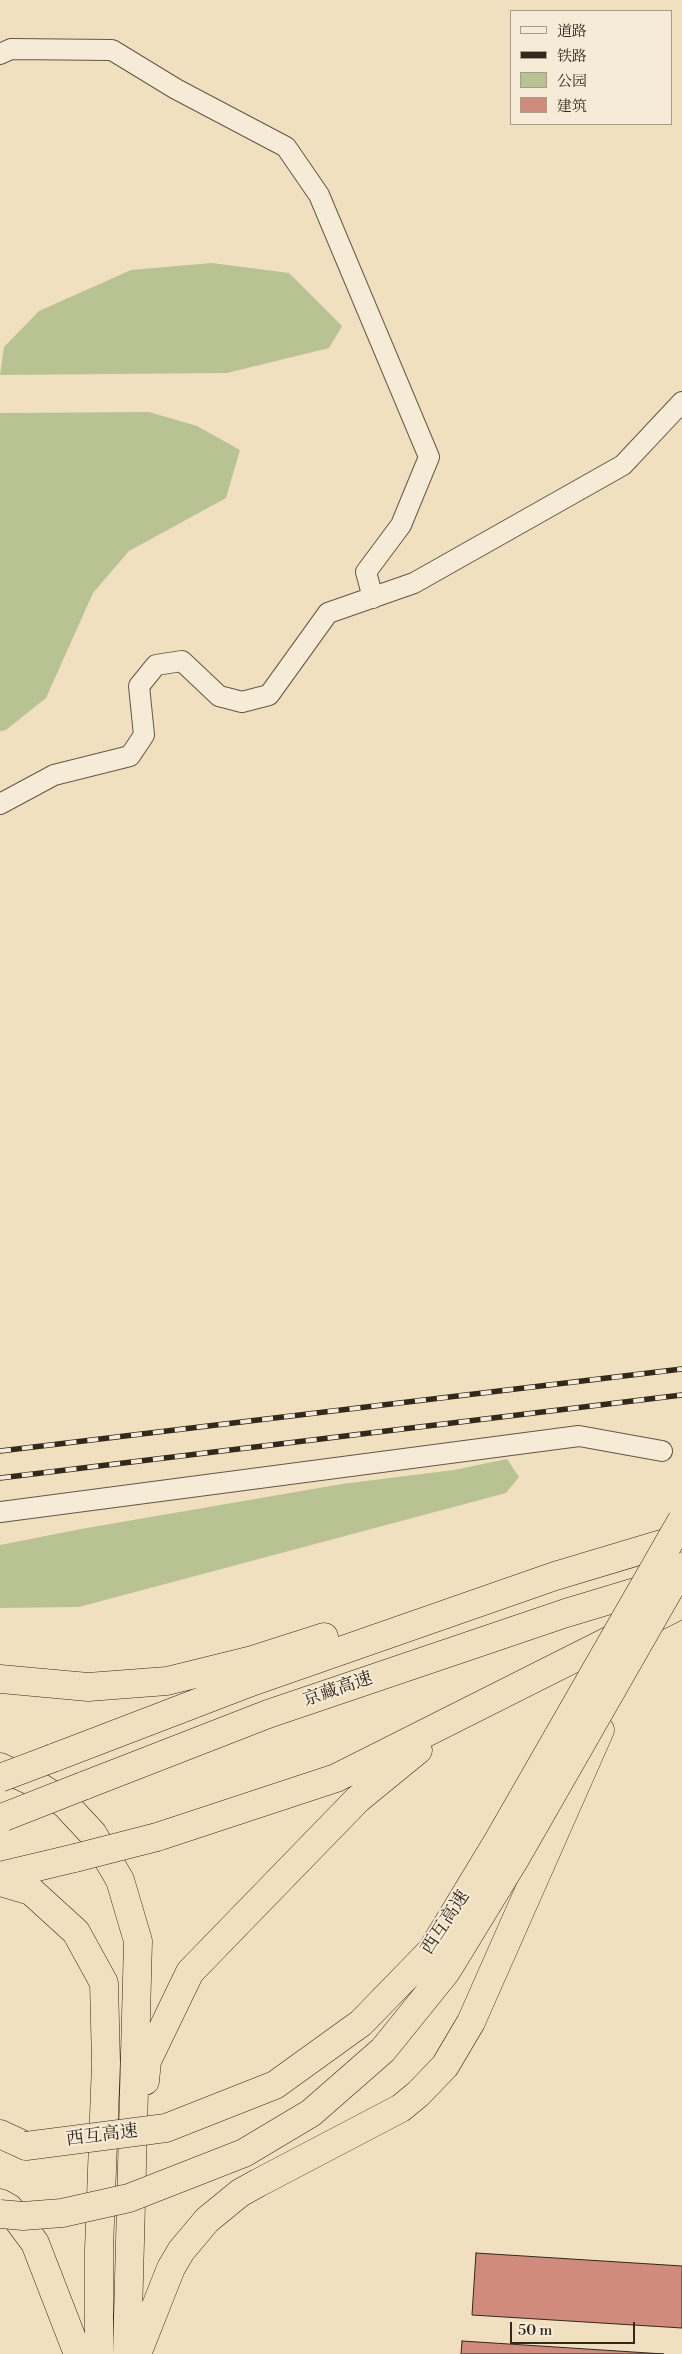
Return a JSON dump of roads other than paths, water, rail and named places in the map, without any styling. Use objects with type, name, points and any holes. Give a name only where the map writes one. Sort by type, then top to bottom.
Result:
[{"type":"highway","name":"西互高速","points":[[13,2145],[166,2128],[275,2085],[362,2023],[432,1950],[498,1841],[682,1520]]},
{"type":"highway","name":"京藏高速","points":[[0,1778],[254,1681],[555,1576],[682,1538]]},
{"type":"highway","points":[[0,2214],[23,2216],[62,2213],[130,2198],[244,2153],[311,2113],[376,2056],[446,1972],[515,1860],[682,1567]]},
{"type":"highway","points":[[0,1679],[88,1687],[167,1681],[252,1660],[358,1626],[555,1576]]},
{"type":"highway","name":"京藏高速","points":[[2,1817],[268,1714],[566,1613],[682,1579]]},
{"type":"highway","points":[[0,1876],[157,1837],[336,1778],[441,1727],[682,1604]]},
{"type":"highway","points":[[137,2354],[171,2268],[190,2240],[208,2220],[240,2193],[401,2108],[434,2080],[455,2052],[464,2038],[517,1920],[635,1648]]},
{"type":"highway","points":[[132,2166],[148,2061],[190,1972],[358,1799],[408,1759],[441,1727]]},
{"type":"highway","points":[[0,1767],[29,1780],[66,1805],[93,1834],[120,1880],[138,1941],[127,2354]]},
{"type":"highway","points":[[0,1882],[31,1891],[76,1932],[104,1983],[106,2063],[99,2249],[99,2354]]},
{"type":"highway","points":[[0,2134],[13,2145]]},
{"type":"highway","points":[[0,2203],[9,2208],[35,2243],[78,2354]]},
{"type":"street","points":[[0,54],[11,49],[112,50],[176,89],[286,147],[319,194],[429,457],[401,525],[366,572],[373,598]]},
{"type":"street","points":[[0,804],[54,775],[130,756],[144,735],[139,686],[156,665],[182,661],[219,696],[242,702],[269,695],[328,612],[414,583],[623,465],[678,413]]},
{"type":"street","points":[[0,1512],[579,1436],[662,1451]]},
{"type":"railway","points":[[0,1451],[682,1369]]},
{"type":"railway","points":[[0,1478],[682,1395]]}]
